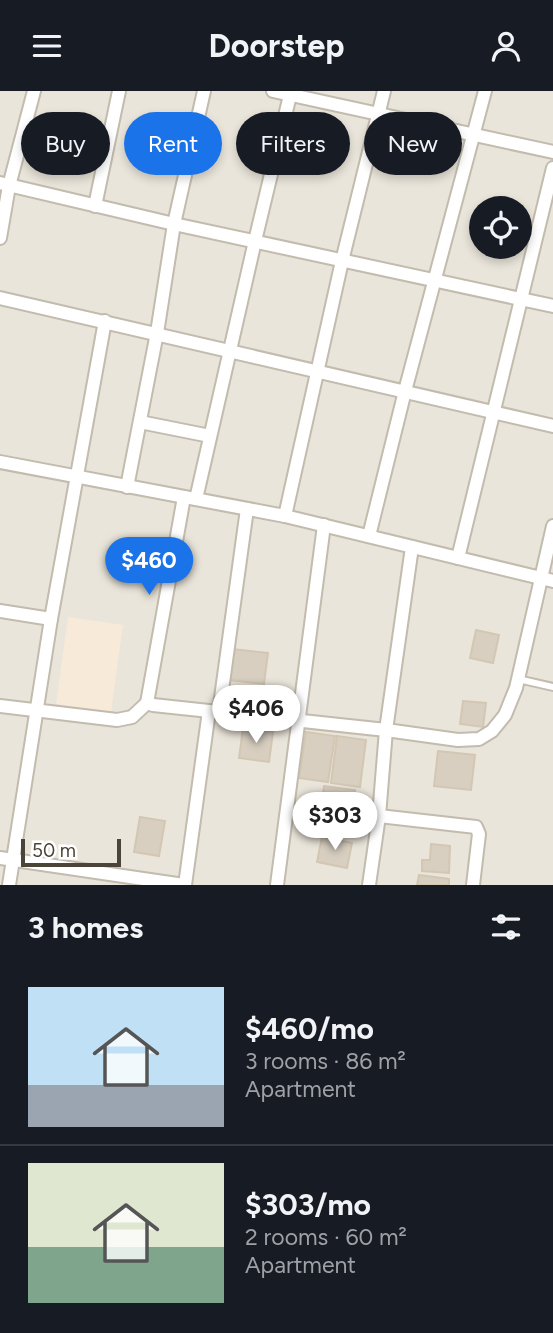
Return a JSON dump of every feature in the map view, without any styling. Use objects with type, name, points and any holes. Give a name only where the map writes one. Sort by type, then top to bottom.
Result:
[{"type":"street","points":[[0,238],[5,184],[34,91]]},
{"type":"street","points":[[95,206],[119,91]]},
{"type":"street","points":[[127,487],[157,333],[174,224],[204,91]]},
{"type":"street","points":[[274,91],[370,112]]},
{"type":"street","points":[[379,112],[384,91]]},
{"type":"street","points":[[369,536],[485,91]]},
{"type":"street","points":[[0,706],[117,720],[132,717],[147,703],[190,498],[210,436],[291,93]]},
{"type":"street","points":[[462,133],[553,152]]},
{"type":"street","points":[[458,558],[553,168]]},
{"type":"street","points":[[285,516],[364,171]]},
{"type":"street","points":[[5,184],[174,224],[553,306]]},
{"type":"street","points":[[0,298],[553,426]]},
{"type":"street","points":[[9,885],[6,859],[37,710],[76,477],[106,321]]},
{"type":"street","points":[[140,422],[210,436]]},
{"type":"street","points":[[0,463],[285,516],[547,580]]},
{"type":"street","points":[[6,859],[185,885],[247,509]]},
{"type":"street","points":[[277,885],[324,525]]},
{"type":"street","points":[[147,703],[458,740],[479,739],[492,731],[505,715],[518,678],[547,580],[553,526]]},
{"type":"street","points":[[369,885],[379,817],[386,730],[412,547]]},
{"type":"street","points":[[0,611],[51,619]]},
{"type":"street","points":[[379,817],[476,827],[479,834],[473,885]]},
{"type":"lane","points":[[518,678],[553,687]]},
{"type":"shaded area","points":[[0,91],[553,91],[553,885],[0,885]]},
{"type":"shaded area","points":[[68,617],[123,625],[111,712],[56,704]]},
{"type":"building","points":[[476,630],[499,635],[493,663],[470,658]]},
{"type":"building","points":[[232,649],[268,653],[264,684],[229,680]]},
{"type":"building","points":[[463,701],[486,703],[483,727],[460,724]]},
{"type":"building","points":[[243,728],[273,732],[269,762],[239,758]]},
{"type":"building","points":[[306,732],[335,736],[328,782],[299,778]]},
{"type":"building","points":[[337,736],[366,740],[360,787],[331,783]]},
{"type":"building","points":[[438,751],[475,755],[471,790],[434,786]]},
{"type":"building","points":[[324,786],[355,790],[353,805],[322,801]]},
{"type":"building","points":[[140,817],[165,821],[159,856],[134,852]]},
{"type":"building","points":[[322,837],[352,843],[347,868],[317,862]]},
{"type":"building","points":[[431,844],[450,846],[449,873],[422,871],[422,860],[430,860]]},
{"type":"building","points":[[419,875],[449,879],[449,885],[417,885]]}]
